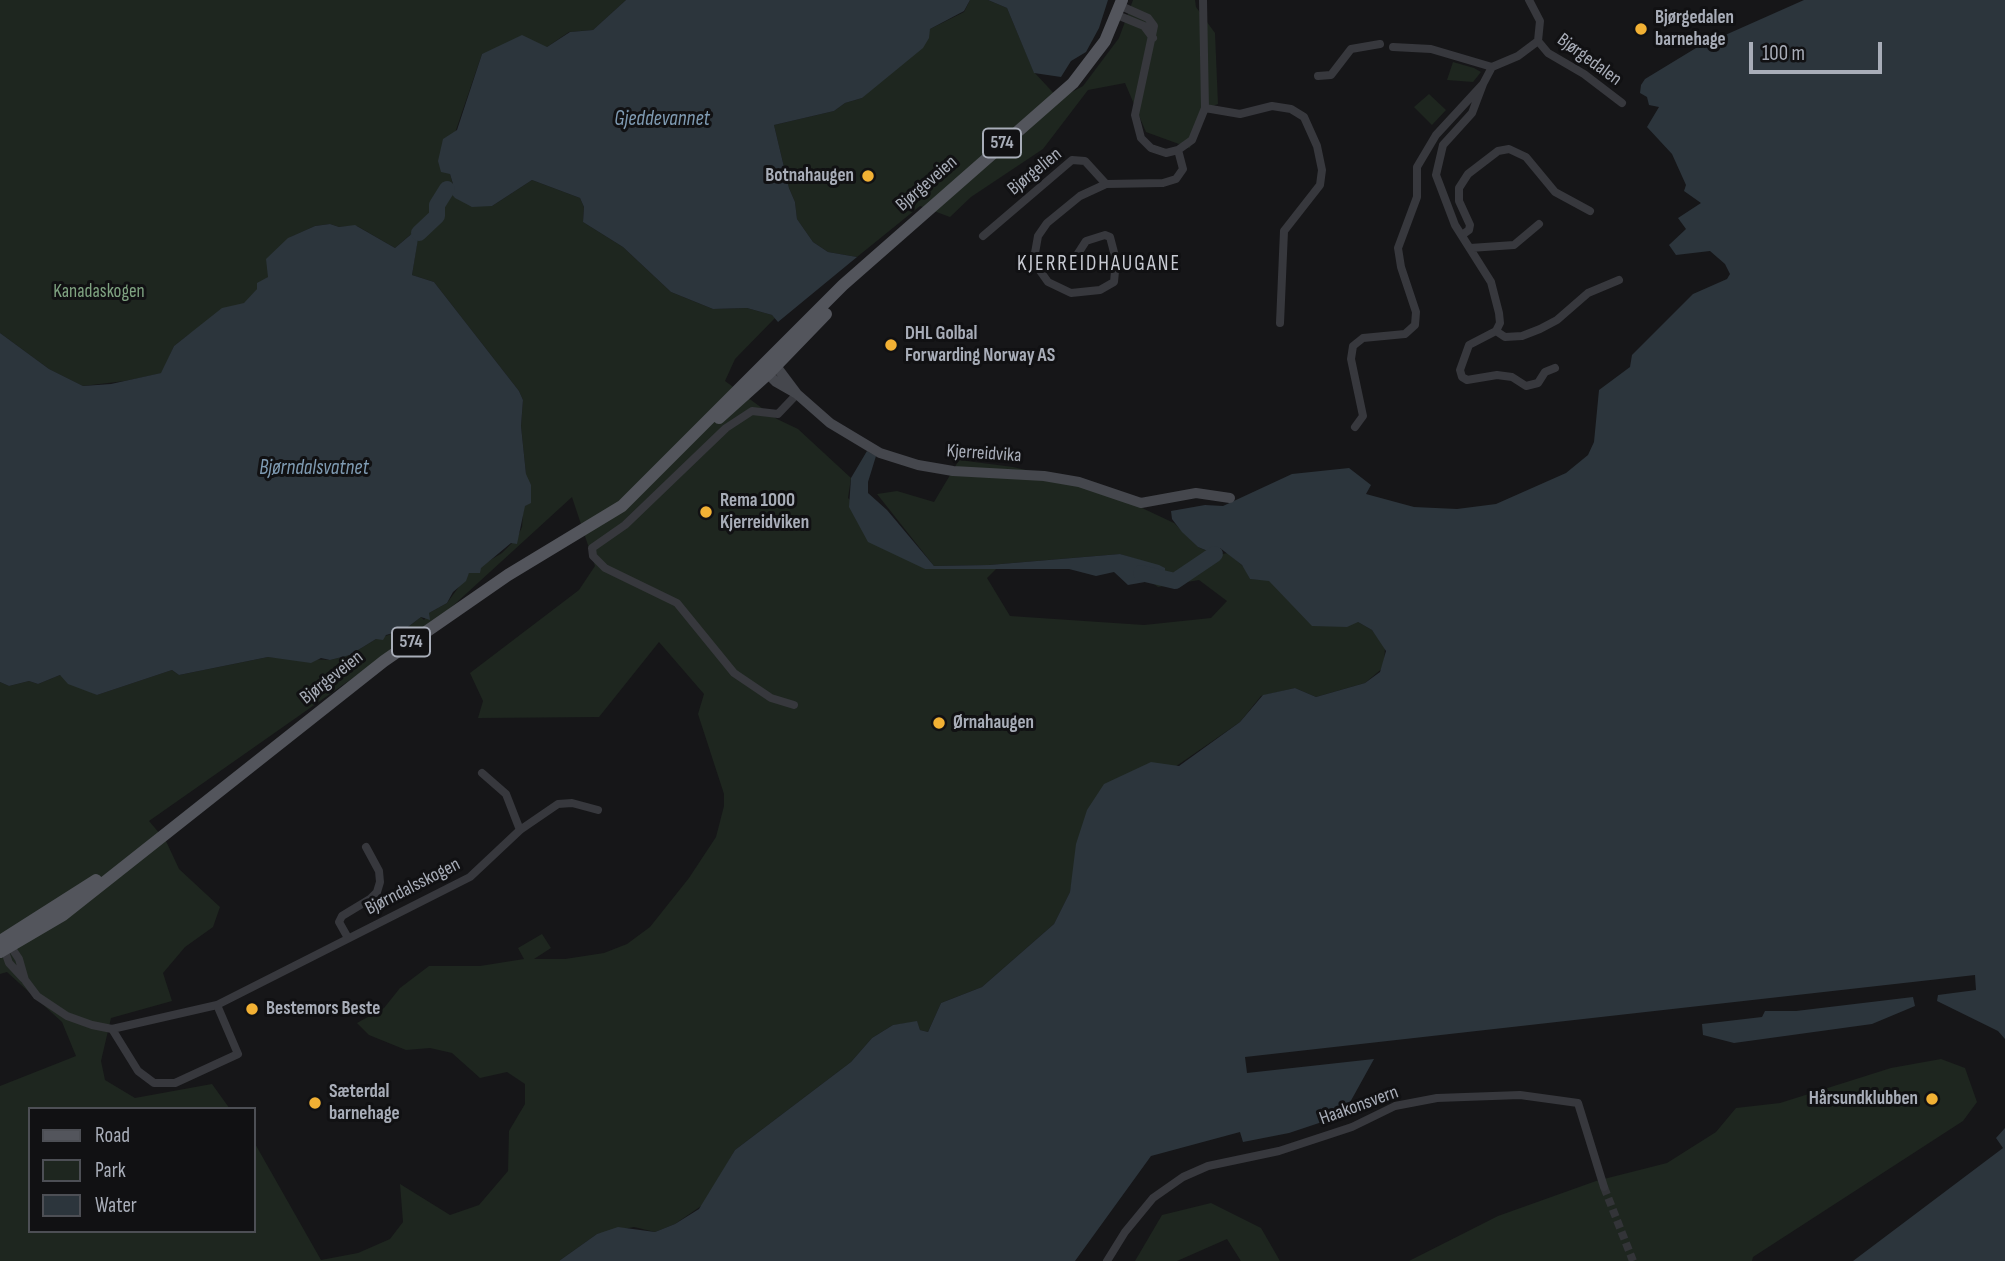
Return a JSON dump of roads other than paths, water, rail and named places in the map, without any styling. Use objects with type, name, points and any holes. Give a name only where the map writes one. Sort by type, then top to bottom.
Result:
[{"type":"main road","name":"Bjørgeveien","points":[[4,946],[138,854],[384,661],[508,575],[622,506],[689,440],[770,368],[861,270],[917,217],[1073,83],[1105,41],[1120,7]]},
{"type":"street","points":[[1120,7],[1148,18],[1153,26],[1153,38],[1136,98],[1136,128],[1151,148],[1166,153],[1178,150],[1192,140],[1205,108],[1203,0]]},
{"type":"street","name":"Bjørgedalen","points":[[1529,0],[1540,21],[1538,41],[1548,53],[1584,74],[1622,103]]},
{"type":"street","name":"Bjørgedalen","points":[[1492,67],[1518,56],[1538,41]]},
{"type":"street","points":[[1318,76],[1331,75],[1351,49],[1380,44]]},
{"type":"street","points":[[1393,47],[1431,49],[1492,67],[1472,113],[1452,133],[1438,159],[1436,176],[1448,211],[1497,299],[1500,323],[1496,331],[1469,345],[1460,370],[1462,377],[1473,380],[1497,375],[1512,377],[1526,386],[1538,383],[1545,372],[1555,368]]},
{"type":"street","points":[[1355,427],[1363,416],[1351,359],[1353,346],[1363,338],[1405,334],[1415,325],[1416,312],[1401,267],[1398,248],[1417,197],[1417,167],[1436,135],[1483,84]]},
{"type":"street","points":[[1205,108],[1240,114],[1272,106],[1291,109],[1304,117],[1317,146],[1322,170],[1320,185],[1284,231],[1280,323]]},
{"type":"street","points":[[1462,235],[1470,225],[1459,201],[1459,188],[1468,174],[1498,151],[1509,149],[1526,157],[1555,192],[1590,211]]},
{"type":"street","points":[[1077,261],[1077,254],[1086,241],[1105,235],[1110,237],[1116,260],[1114,282],[1100,290],[1082,292],[1071,293],[1056,288],[1042,275],[1036,261],[1038,236],[1046,223],[1073,202],[1106,184],[1163,183],[1176,179],[1183,169],[1178,150]]},
{"type":"street","name":"Bjørgelien","points":[[983,236],[1072,160],[1085,161],[1106,184]]},
{"type":"street","points":[[1470,248],[1514,245],[1539,224]]},
{"type":"street","points":[[1496,331],[1505,337],[1522,336],[1540,329],[1557,320],[1588,293],[1619,281]]},
{"type":"street","name":"Kjerreidvika","points":[[770,368],[830,423],[880,453],[918,465],[953,471],[1044,476],[1079,482],[1141,503],[1196,494],[1230,498]]},
{"type":"street","points":[[794,705],[771,698],[734,673],[677,603],[605,568],[593,556],[592,548],[625,525],[726,428],[752,411],[778,414],[797,394]]},
{"type":"street","points":[[482,773],[506,793],[520,830]]},
{"type":"street","name":"Bjørndalsskogen","points":[[4,946],[9,964],[37,996],[53,1009],[79,1021],[112,1029],[217,1005],[470,877],[520,830],[558,804],[572,803],[598,810]]},
{"type":"street","name":"Bjørndalsskogen","points":[[348,938],[339,922],[342,916],[370,899],[380,882],[379,871],[366,848]]},
{"type":"street","points":[[112,1029],[138,1071],[154,1083],[164,1086],[238,1054],[217,1005]]},
{"type":"street","name":"Haakonsvern","points":[[1107,1261],[1125,1232],[1153,1198],[1183,1177],[1208,1166],[1279,1151],[1352,1128],[1395,1107],[1437,1098],[1520,1095],[1578,1103],[1605,1187]]},
{"type":"water","name":"Gjeddevannet","points":[[626,0],[970,0],[964,11],[930,29],[929,38],[923,48],[862,98],[845,103],[834,111],[774,125],[797,219],[813,242],[828,252],[857,257],[778,322],[772,315],[747,308],[713,309],[671,292],[623,247],[583,222],[584,207],[580,198],[532,180],[492,206],[472,207],[455,198],[447,189],[453,184],[450,174],[441,172],[438,161],[443,139],[457,130],[482,54],[522,35],[547,47],[570,32],[593,30]]},
{"type":"water","points":[[988,0],[1108,0],[1099,28],[1086,52],[1071,61],[1061,77],[1034,73],[1007,8]]},
{"type":"water","points":[[1804,0],[2005,0],[2005,1039],[1998,1031],[1937,1001],[1938,995],[1976,990],[1975,975],[1245,1057],[1247,1073],[1374,1059],[1343,1115],[1289,1133],[1243,1142],[1240,1132],[1151,1156],[1075,1261],[559,1261],[597,1234],[618,1227],[655,1232],[675,1224],[699,1209],[735,1150],[851,1062],[872,1038],[893,1025],[917,1021],[920,1030],[928,1032],[941,1003],[982,987],[1054,924],[1070,892],[1076,844],[1087,810],[1104,784],[1151,762],[1179,766],[1240,722],[1263,695],[1295,688],[1316,697],[1365,683],[1380,672],[1386,651],[1372,630],[1358,622],[1347,627],[1312,626],[1269,581],[1250,579],[1242,565],[1220,548],[1215,554],[1198,547],[1172,519],[1171,511],[1205,505],[1223,506],[1292,474],[1349,468],[1371,485],[1366,494],[1414,507],[1457,509],[1496,504],[1566,473],[1588,455],[1594,442],[1599,390],[1630,367],[1632,355],[1693,294],[1727,279],[1730,274],[1725,264],[1710,251],[1676,255],[1669,245],[1686,229],[1678,218],[1701,203],[1684,191],[1686,185],[1672,154],[1647,127],[1659,107],[1649,105],[1647,97],[1640,93],[1641,85],[1645,79],[1696,48]]},
{"type":"water","name":"Bjørndalsvatnet","points":[[330,224],[339,227],[355,225],[395,248],[415,231],[419,233],[412,275],[434,282],[519,391],[523,400],[521,426],[526,474],[531,485],[531,503],[525,506],[517,544],[511,543],[481,568],[480,573],[469,573],[466,581],[453,592],[447,603],[429,613],[430,620],[421,617],[404,630],[386,635],[383,640],[376,639],[350,655],[330,660],[321,658],[311,663],[268,657],[179,675],[172,670],[97,695],[68,684],[60,675],[38,684],[29,681],[9,686],[0,682],[0,333],[49,369],[83,386],[111,384],[161,373],[174,346],[222,308],[244,303],[257,289],[257,283],[268,277],[266,259],[288,238],[315,226]]},
{"type":"water","points":[[867,451],[876,456],[868,482],[868,493],[887,510],[934,566],[989,565],[1120,554],[1159,565],[1165,568],[1165,574],[1162,579],[1128,585],[1114,572],[1096,576],[1069,569],[925,569],[868,542],[849,507],[851,478]]},
{"type":"water","points":[[1913,997],[1915,1006],[1872,1024],[1734,1043],[1703,1035],[1702,1024],[1762,1017],[1765,1011],[1796,1011]]},
{"type":"water","points":[[2005,1128],[2005,1261],[1853,1261],[2003,1148],[1996,1138]]},
{"type":"waterway","points":[[419,233],[437,216],[437,205],[447,189]]},
{"type":"waterway","points":[[1141,573],[1175,581],[1215,554]]},
{"type":"tunnel","points":[[1604,1187],[1633,1261]]},
{"type":"place","name":"Bjørgedalen barnehage","points":[[1641,29]]},
{"type":"place","name":"Botnahaugen","points":[[868,176]]},
{"type":"place","name":"DHL Golbal Forwarding Norway AS","points":[[891,345]]},
{"type":"place","name":"Rema 1000 Kjerreidviken","points":[[706,512]]},
{"type":"place","name":"Ørnahaugen","points":[[939,723]]},
{"type":"place","name":"Bestemors Beste","points":[[252,1009]]},
{"type":"place","name":"Hårsundklubben","points":[[1932,1099]]},
{"type":"place","name":"Sæterdal barnehage","points":[[315,1103]]},
{"type":"district","name":"KJERREIDHAUGANE","points":[[1099,265]]},
{"type":"park label","name":"Kanadaskogen","points":[[99,292]]}]
